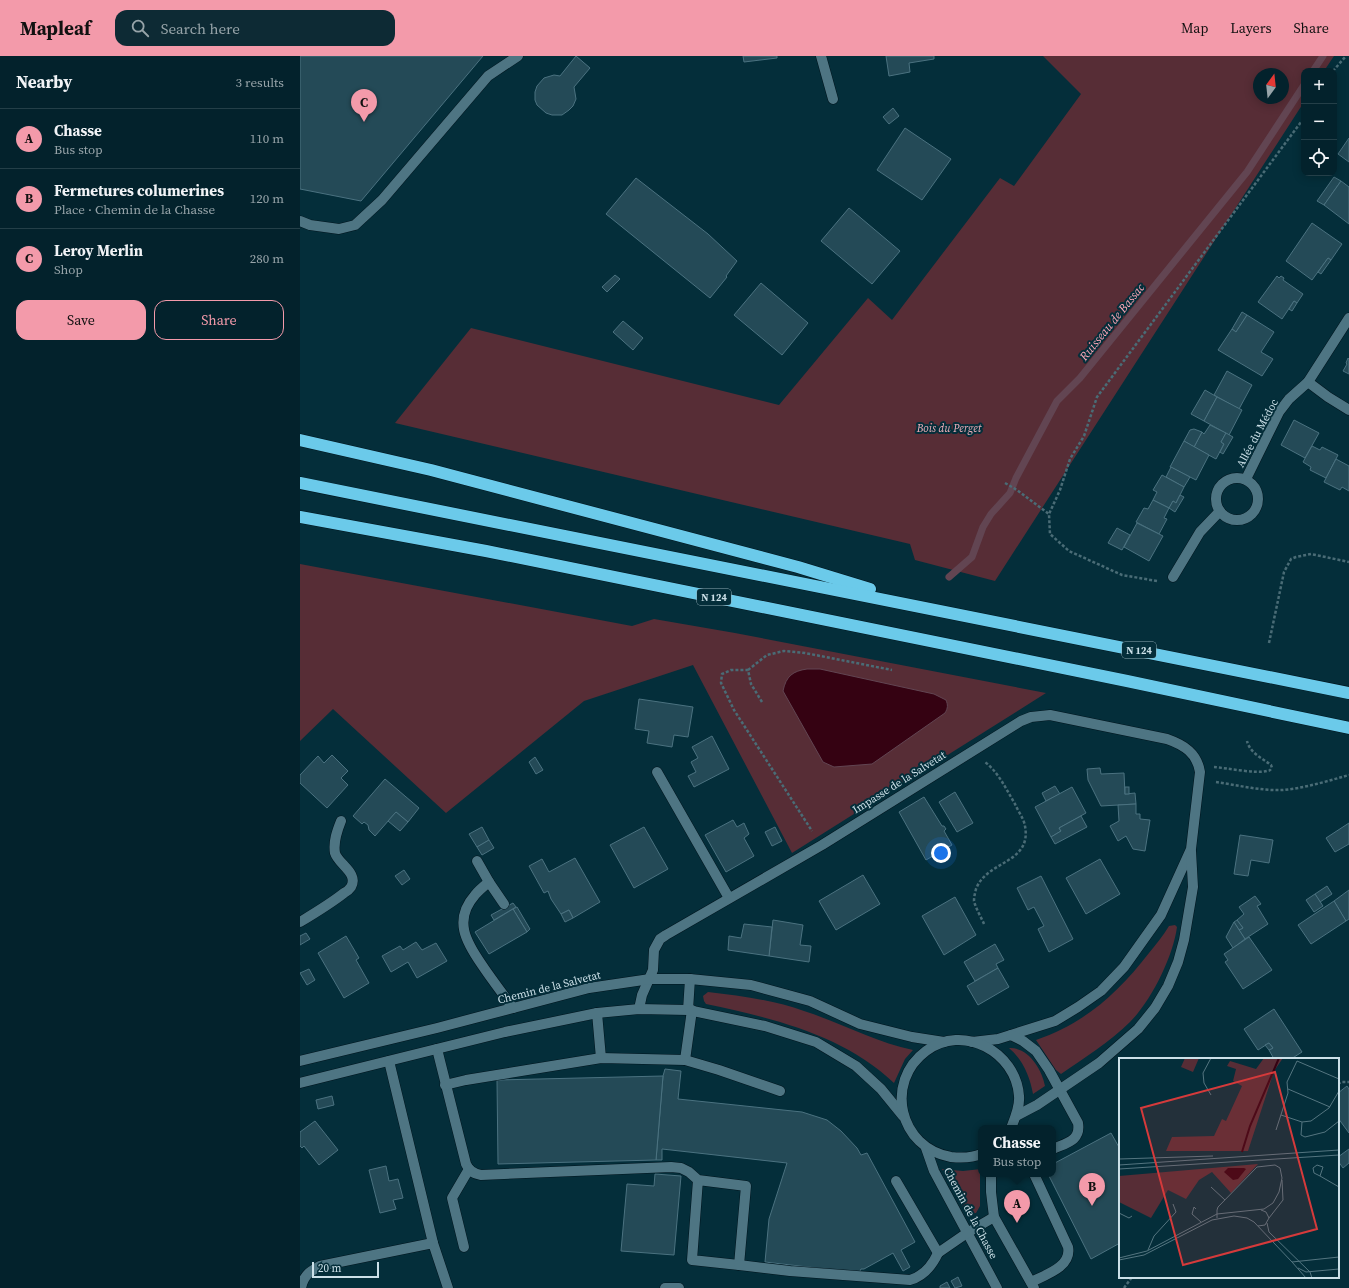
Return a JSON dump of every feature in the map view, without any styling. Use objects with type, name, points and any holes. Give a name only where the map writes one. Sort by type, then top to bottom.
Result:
[{"type":"highway","points":[[300,440],[431,470],[798,567],[930,608]]},
{"type":"highway","name":"N 124","points":[[300,482],[1349,693]]},
{"type":"highway","name":"N 124","points":[[300,516],[486,551],[1349,728]]},
{"type":"street","points":[[300,221],[338,229],[356,225],[382,200],[488,76],[518,56]]},
{"type":"street","points":[[821,56],[833,99]]},
{"type":"street","name":"Allée du Médoc","points":[[1246,479],[1279,412],[1289,399],[1308,382],[1349,318]]},
{"type":"street","points":[[1308,382],[1349,410]]},
{"type":"street","name":"Allée du Médoc","points":[[1233,478],[1246,479],[1255,486],[1258,494],[1259,503],[1256,510],[1250,516],[1242,520],[1234,520],[1226,517],[1220,512],[1216,503],[1216,495],[1219,487],[1225,481],[1233,478]]},
{"type":"street","points":[[1173,577],[1200,532],[1220,512]]},
{"type":"street","name":"Impasse de la Salvetat","points":[[639,1009],[642,995],[653,970],[654,950],[660,939],[822,845],[1031,716],[1050,714],[1167,739],[1179,743],[1188,749],[1195,756],[1198,765]]},
{"type":"street","points":[[1016,1116],[1037,1105],[1099,1063],[1138,1029],[1168,986],[1178,962],[1184,940],[1193,887],[1191,849],[1200,780],[1198,765]]},
{"type":"street","points":[[657,772],[729,898]]},
{"type":"street","points":[[300,922],[334,902],[351,888],[351,874],[336,855],[334,845],[336,833],[341,821]]},
{"type":"street","points":[[972,1042],[998,1039],[1055,1021],[1078,1007],[1101,990],[1124,967],[1162,915],[1191,849]]},
{"type":"street","points":[[477,861],[504,904]]},
{"type":"street","points":[[489,882],[474,895],[467,906],[463,920],[464,933],[468,945],[513,1008]]},
{"type":"street","name":"Chemin de la Salvetat","points":[[300,1062],[589,988],[650,979],[690,979],[751,985],[810,1000],[860,1024],[912,1037],[944,1042]]},
{"type":"street","points":[[685,1060],[690,1010],[690,979]]},
{"type":"street","points":[[300,1083],[505,1032],[597,1013],[639,1009],[690,1010],[765,1026],[816,1042],[856,1066],[881,1089],[903,1116],[916,1139],[926,1148],[942,1155],[960,1158],[978,1156]]},
{"type":"street","points":[[597,1013],[601,1058]]},
{"type":"street","points":[[1011,1035],[1023,1041],[1036,1051],[1049,1070],[1078,1123],[1079,1133],[1075,1139],[1056,1148]]},
{"type":"street","points":[[903,1116],[901,1098],[904,1079],[913,1063],[927,1050],[944,1042],[958,1040],[986,1046],[998,1054],[1008,1065],[1015,1077],[1019,1096],[1016,1116],[1012,1125]]},
{"type":"street","points":[[437,1050],[466,1164],[473,1173],[481,1175],[671,1167],[680,1168],[689,1172],[698,1180],[746,1186],[739,1265]]},
{"type":"street","points":[[445,1085],[466,1080],[601,1058],[685,1060],[780,1091]]},
{"type":"street","points":[[389,1061],[433,1244],[448,1288]]},
{"type":"street","name":"Chemin de la Chasse","points":[[926,1148],[934,1170],[997,1288]]},
{"type":"street","points":[[464,1247],[452,1198],[469,1169]]},
{"type":"street","name":"Chemin de la Chasse","points":[[991,1177],[990,1192],[994,1217],[1033,1285]]},
{"type":"street","points":[[1033,1285],[1061,1266],[1066,1261],[1069,1252],[1035,1177]]},
{"type":"street","points":[[698,1180],[692,1260],[790,1271],[910,1280],[924,1274],[934,1262],[938,1253],[994,1217]]},
{"type":"street","points":[[896,1181],[938,1253]]},
{"type":"street","points":[[301,1288],[302,1282],[308,1273],[320,1266],[433,1244]]},
{"type":"street","points":[[665,1288],[679,1288]]},
{"type":"path","points":[[1336,68],[1346,56]]},
{"type":"path","points":[[1173,577],[1158,582],[1122,576],[1069,551],[1050,534],[1049,514],[1060,490],[1070,459],[1084,436],[1097,397],[1301,122]]},
{"type":"path","points":[[1005,483],[1049,514]]},
{"type":"path","points":[[1269,644],[1284,572],[1292,559],[1311,554],[1349,562]]},
{"type":"path","points":[[822,845],[795,806],[734,710],[721,683],[722,674],[731,670],[748,670],[767,656],[784,651],[805,653],[892,670]]},
{"type":"path","points":[[748,670],[752,684],[762,702]]},
{"type":"path","points":[[1198,765],[1266,772],[1271,770],[1272,765],[1248,747],[1247,741]]},
{"type":"path","points":[[976,749],[984,760],[994,769],[1021,815],[1025,826],[1023,847],[1018,854],[985,875],[980,880],[977,887],[974,900],[984,924]]},
{"type":"path","points":[[1200,780],[1268,790],[1283,790],[1349,775]]},
{"type":"path","points":[[1339,1083],[1349,1082]]},
{"type":"path","points":[[1124,1288],[1131,1278]]},
{"type":"green space","name":"Bois du Perget","points":[[1043,56],[1334,56],[1326,68],[1301,68],[1301,107],[995,581],[915,560],[910,544],[395,423],[471,328],[779,405],[868,298],[892,320],[1000,178],[1014,186],[1081,94]]},
{"type":"green space","points":[[300,564],[632,626],[654,619],[735,633],[1046,693],[792,853],[693,665],[584,701],[446,813],[333,709],[300,741]]},
{"type":"green space","points":[[1175,925],[1177,927],[1171,952],[1160,978],[1146,1003],[1130,1022],[1114,1036],[1097,1050],[1061,1074],[1056,1070],[1036,1040],[1070,1025],[1099,1006],[1125,982],[1169,926]]},
{"type":"green space","points":[[708,992],[757,999],[793,1007],[885,1042],[913,1050],[905,1059],[894,1083],[874,1066],[853,1052],[830,1041],[781,1022],[706,1004],[703,996]]},
{"type":"green space","points":[[1009,1048],[1022,1051],[1033,1060],[1041,1073],[1045,1086],[1033,1094],[1030,1081],[1022,1063]]},
{"type":"green space","points":[[942,1169],[963,1171],[978,1169],[978,1177],[980,1177],[980,1206],[976,1213],[969,1214],[965,1211]]},
{"type":"shaded area","points":[[820,669],[934,694],[946,700],[947,708],[945,713],[872,764],[834,767],[823,762],[783,691],[788,678],[791,675],[798,671]]},
{"type":"building","points":[[300,56],[483,56],[361,201],[300,189]]},
{"type":"building","points":[[576,56],[590,68],[574,87],[576,99],[573,106],[562,115],[552,115],[546,113],[537,105],[535,100],[537,86],[544,78],[554,75],[560,76]]},
{"type":"building","points":[[743,56],[777,56],[777,58],[744,62]]},
{"type":"building","points":[[886,56],[934,56],[934,59],[909,63],[910,72],[889,76]]},
{"type":"building","points":[[893,108],[899,116],[889,124],[883,117]]},
{"type":"building","points":[[905,128],[951,159],[922,200],[877,170]]},
{"type":"building","points":[[1349,138],[1349,162],[1338,154]]},
{"type":"building","points":[[1334,177],[1341,181],[1324,205],[1317,201]]},
{"type":"building","points":[[636,178],[708,234],[737,261],[726,276],[727,277],[710,298],[606,214]]},
{"type":"building","points":[[1341,181],[1349,187],[1349,224],[1324,205]]},
{"type":"building","points":[[849,208],[900,251],[872,284],[821,241]]},
{"type":"building","points":[[1312,223],[1342,244],[1331,260],[1328,258],[1312,280],[1286,261]]},
{"type":"building","points":[[1328,258],[1331,260],[1321,274],[1318,272]]},
{"type":"building","points":[[615,275],[620,279],[607,292],[602,287]]},
{"type":"building","points":[[1277,276],[1279,278],[1281,276],[1284,278],[1283,280],[1303,294],[1297,303],[1294,301],[1282,319],[1258,302]]},
{"type":"building","points":[[761,283],[808,323],[782,355],[734,315]]},
{"type":"building","points":[[1294,301],[1297,303],[1292,311],[1289,309]]},
{"type":"building","points":[[1242,312],[1247,315],[1236,332],[1232,329]]},
{"type":"building","points":[[1247,315],[1274,332],[1261,352],[1273,359],[1262,376],[1218,350],[1232,329],[1236,332]]},
{"type":"building","points":[[623,321],[643,338],[633,350],[613,332]]},
{"type":"building","points":[[1348,358],[1349,374],[1343,371],[1347,364]]},
{"type":"building","points":[[1227,371],[1252,385],[1239,409],[1214,395]]},
{"type":"building","points":[[1205,390],[1217,397],[1204,421],[1191,414]]},
{"type":"building","points":[[1217,397],[1242,410],[1229,435],[1204,421]]},
{"type":"building","points":[[1294,420],[1319,433],[1305,458],[1281,445]]},
{"type":"building","points":[[1210,425],[1226,433],[1221,442],[1224,444],[1216,459],[1194,447],[1202,432],[1204,434]]},
{"type":"building","points":[[1194,429],[1202,432],[1194,447],[1184,441],[1190,430]]},
{"type":"building","points":[[1226,433],[1233,437],[1223,454],[1220,452],[1224,444],[1221,442]]},
{"type":"building","points":[[1184,441],[1209,455],[1196,480],[1170,467]]},
{"type":"building","points":[[1312,446],[1320,450],[1322,447],[1338,455],[1326,478],[1310,470],[1311,467],[1303,462]]},
{"type":"building","points":[[1336,459],[1349,466],[1349,491],[1342,487],[1340,490],[1324,482]]},
{"type":"building","points":[[1171,467],[1190,477],[1184,487],[1166,477]]},
{"type":"building","points":[[1162,475],[1184,487],[1176,503],[1173,501],[1169,508],[1153,500],[1157,492],[1153,490]]},
{"type":"building","points":[[1180,495],[1184,497],[1175,512],[1169,508],[1173,501],[1176,503]]},
{"type":"building","points":[[1153,500],[1169,508],[1164,518],[1167,519],[1159,534],[1136,522],[1144,508],[1148,509]]},
{"type":"building","points":[[1137,523],[1163,536],[1149,561],[1124,547]]},
{"type":"building","points":[[1117,528],[1130,535],[1122,550],[1108,543]]},
{"type":"building","points":[[639,699],[693,707],[688,737],[674,735],[672,747],[647,743],[649,731],[635,729]]},
{"type":"building","points":[[712,736],[729,769],[694,787],[688,776],[696,772],[691,762],[698,758],[692,747]]},
{"type":"building","points":[[332,755],[348,771],[341,778],[348,785],[327,808],[300,783],[300,775],[318,756],[324,763]]},
{"type":"building","points":[[535,757],[543,770],[536,774],[529,762]]},
{"type":"building","points":[[1100,768],[1101,774],[1124,773],[1125,794],[1135,793],[1136,804],[1101,806],[1088,780],[1087,769]]},
{"type":"building","points":[[385,779],[419,808],[408,822],[396,812],[375,836],[369,830],[368,825],[364,822],[362,824],[353,816]]},
{"type":"building","points":[[1055,786],[1060,794],[1046,801],[1042,793]]},
{"type":"building","points":[[1072,787],[1086,813],[1059,828],[1061,831],[1051,837],[1035,807]]},
{"type":"building","points":[[1125,787],[1129,787],[1129,794],[1125,794]]},
{"type":"building","points":[[955,792],[973,823],[957,832],[939,802]]},
{"type":"building","points":[[924,797],[942,826],[946,829],[944,831],[952,845],[926,860],[899,812]]},
{"type":"building","points":[[1136,804],[1136,814],[1140,814],[1140,819],[1150,820],[1145,851],[1133,849],[1126,836],[1118,841],[1110,826],[1119,821],[1118,805]]},
{"type":"building","points":[[396,812],[408,822],[400,831],[388,821]]},
{"type":"building","points":[[1081,816],[1087,827],[1055,844],[1051,837],[1061,831],[1059,828]]},
{"type":"building","points":[[733,820],[737,827],[744,823],[749,834],[744,838],[754,856],[726,872],[705,835]]},
{"type":"building","points":[[1349,823],[1349,844],[1335,852],[1326,838]]},
{"type":"building","points":[[482,827],[489,840],[477,847],[469,834]]},
{"type":"building","points":[[644,827],[668,869],[634,888],[610,845]]},
{"type":"building","points":[[775,827],[782,841],[772,846],[765,832]]},
{"type":"building","points":[[1240,835],[1273,840],[1269,863],[1251,860],[1248,876],[1234,874]]},
{"type":"building","points":[[489,840],[494,848],[482,855],[477,847]]},
{"type":"building","points":[[575,858],[600,902],[573,918],[569,910],[561,914],[551,899],[548,891],[544,893],[529,866],[542,859],[549,872]]},
{"type":"building","points":[[1100,859],[1120,894],[1086,914],[1066,878]]},
{"type":"building","points":[[404,870],[410,879],[402,885],[395,876]]},
{"type":"building","points":[[863,875],[880,904],[836,930],[819,901]]},
{"type":"building","points":[[1041,876],[1073,939],[1049,952],[1038,929],[1044,926],[1034,907],[1028,910],[1017,888]]},
{"type":"building","points":[[1327,886],[1332,894],[1320,902],[1315,894]]},
{"type":"building","points":[[1349,890],[1349,919],[1346,921],[1334,901]]},
{"type":"building","points":[[1315,894],[1323,906],[1314,912],[1306,900]]},
{"type":"building","points":[[1255,896],[1261,904],[1257,906],[1268,924],[1245,939],[1239,930],[1243,928],[1237,920],[1244,914],[1239,907]]},
{"type":"building","points":[[955,897],[976,935],[944,955],[922,916]]},
{"type":"building","points":[[1334,901],[1346,921],[1311,944],[1298,925]]},
{"type":"building","points":[[513,903],[516,907],[494,920],[491,915]]},
{"type":"building","points":[[517,907],[530,929],[527,932],[513,909]]},
{"type":"building","points":[[513,909],[527,932],[489,954],[475,932]]},
{"type":"building","points":[[569,910],[573,918],[565,922],[561,914]]},
{"type":"building","points":[[773,920],[803,925],[800,945],[811,946],[809,962],[769,956]]},
{"type":"building","points":[[1237,920],[1243,928],[1239,930],[1234,922]]},
{"type":"building","points":[[1234,922],[1245,939],[1233,948],[1226,937]]},
{"type":"building","points":[[744,924],[772,927],[769,956],[728,950],[729,936],[741,938]]},
{"type":"building","points":[[306,933],[310,939],[300,945],[300,936]]},
{"type":"building","points":[[346,936],[359,958],[356,960],[369,983],[344,998],[318,953]]},
{"type":"building","points":[[1249,937],[1272,970],[1243,989],[1225,962],[1228,960],[1224,954]]},
{"type":"building","points":[[416,942],[422,950],[436,943],[447,961],[417,978],[408,962],[391,972],[382,956],[400,946],[403,950]]},
{"type":"building","points":[[995,944],[1004,960],[996,964],[998,968],[975,981],[964,962]]},
{"type":"building","points":[[998,968],[1009,987],[978,1005],[967,986]]},
{"type":"building","points":[[309,969],[315,980],[307,985],[300,973]]},
{"type":"building","points":[[1274,1009],[1302,1052],[1293,1058],[1273,1058],[1269,1050],[1273,1048],[1269,1043],[1258,1050],[1244,1029]]},
{"type":"building","points":[[1269,1043],[1273,1048],[1269,1050],[1265,1045]]},
{"type":"building","points":[[665,1069],[681,1071],[678,1099],[802,1112],[827,1120],[841,1131],[857,1148],[861,1155],[867,1153],[915,1242],[901,1250],[910,1267],[903,1271],[893,1253],[864,1269],[861,1269],[859,1273],[765,1262],[769,1219],[787,1163],[662,1149],[662,1160],[656,1160],[663,1076]]},
{"type":"building","points":[[663,1076],[656,1160],[498,1164],[497,1080]]},
{"type":"building","points":[[1347,1086],[1349,1089],[1349,1133],[1339,1119],[1339,1092]]},
{"type":"building","points":[[332,1096],[334,1105],[318,1109],[316,1100]]},
{"type":"building","points":[[315,1121],[338,1150],[319,1165],[304,1146],[302,1148],[300,1146],[300,1132]]},
{"type":"building","points":[[1111,1133],[1119,1147],[1119,1244],[1091,1259],[1050,1177],[1056,1177],[1056,1162]]},
{"type":"building","points":[[1349,1149],[1349,1163],[1343,1168],[1339,1162],[1339,1156]]},
{"type":"building","points":[[386,1166],[389,1181],[398,1179],[403,1198],[393,1200],[396,1209],[380,1213],[369,1170]]},
{"type":"building","points":[[655,1174],[681,1176],[674,1255],[621,1251],[627,1184],[654,1186]]},
{"type":"building","points":[[958,1277],[962,1286],[955,1288],[951,1281]]},
{"type":"building","points":[[947,1282],[950,1288],[940,1288],[940,1286]]},
{"type":"waterway","name":"Ruisseau de Bassac","points":[[1315,68],[1323,56]]},
{"type":"waterway","name":"Ruisseau de Bassac","points":[[949,577],[972,557],[983,527],[991,514],[1010,493],[1016,478],[1057,401],[1080,378],[1247,172],[1301,90]]},
{"type":"place","name":"Leroy Merlin","points":[[364,122]]},
{"type":"place","name":"Fermetures columerines","points":[[1092,1206]]},
{"type":"place","name":"Chasse","points":[[1017,1223]]}]
